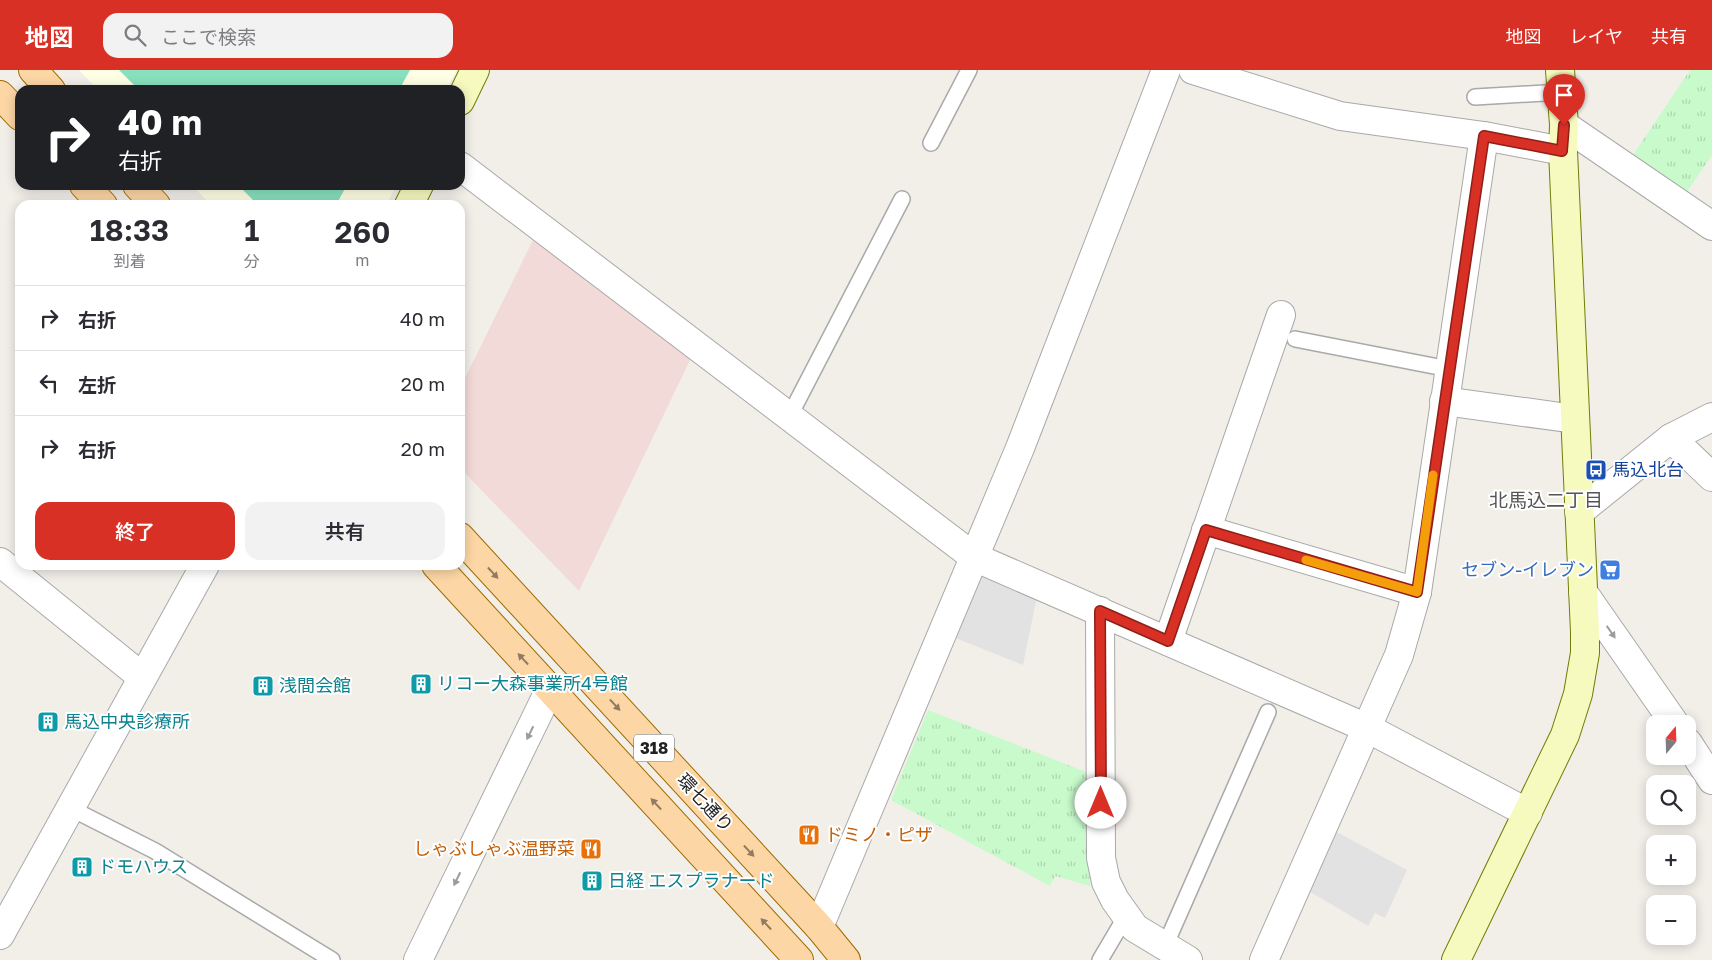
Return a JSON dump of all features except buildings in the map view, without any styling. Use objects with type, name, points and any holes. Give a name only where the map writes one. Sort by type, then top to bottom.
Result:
[{"type":"main road","points":[[33,70],[46,85]]},
{"type":"main road","points":[[0,95],[15,111]]},
{"type":"main road","points":[[88,190],[98,200]]},
{"type":"main road","points":[[142,190],[152,200]]},
{"type":"main road","name":"環七通り","points":[[465,542],[819,927],[846,960]]},
{"type":"main road","name":"環七通り","points":[[441,570],[799,960]]},
{"type":"street","points":[[465,91],[475,70]]},
{"type":"street","points":[[819,927],[1088,286],[1166,70]]},
{"type":"street","points":[[1193,70],[1340,116],[1484,136],[1563,138],[1712,226]]},
{"type":"street","points":[[1456,960],[1565,735],[1578,694],[1585,653],[1561,81]]},
{"type":"street","points":[[1264,960],[1399,655],[1417,592],[1484,136]]},
{"type":"street","points":[[465,170],[974,557],[1367,728],[1528,813]]},
{"type":"street","points":[[1168,641],[1281,315]]},
{"type":"street","points":[[1444,401],[1575,419]]},
{"type":"street","points":[[1579,512],[1671,438],[1712,417]]},
{"type":"street","points":[[1671,438],[1712,477]]},
{"type":"street","points":[[1206,530],[1417,592]]},
{"type":"street","points":[[0,562],[142,677]]},
{"type":"street","points":[[0,935],[202,570]]},
{"type":"street","points":[[1583,592],[1669,715]]},
{"type":"street","points":[[1100,611],[1101,858],[1106,882],[1115,900],[1135,928],[1176,953]]},
{"type":"street","points":[[418,960],[550,689]]},
{"type":"street","points":[[1696,755],[1712,780]]},
{"type":"lane","points":[[931,143],[969,70]]},
{"type":"lane","points":[[1475,97],[1561,81]]},
{"type":"lane","points":[[790,417],[902,199]]},
{"type":"lane","points":[[1296,339],[1449,370]]},
{"type":"lane","points":[[1176,953],[1268,712]]},
{"type":"lane","points":[[70,808],[155,851],[332,960]]},
{"type":"lane","points":[[1100,960],[1126,916]]},
{"type":"shaded area","points":[[79,70],[457,70],[449,85],[93,85]]},
{"type":"shaded area","points":[[197,190],[394,190],[389,200],[206,200]]},
{"type":"shaded area","points":[[534,238],[692,356],[579,591],[465,473],[465,378]]},
{"type":"shaded area","points":[[982,570],[1037,596],[1023,665],[953,637]]},
{"type":"shaded area","points":[[1333,830],[1407,870],[1385,918],[1375,913],[1368,926],[1307,890]]},
{"type":"green space","points":[[119,70],[410,70],[402,85],[134,85]]},
{"type":"green space","points":[[1690,70],[1712,70],[1712,155],[1684,196],[1631,158]]},
{"type":"green space","points":[[243,190],[344,190],[339,200],[253,200]]},
{"type":"green space","points":[[928,710],[1086,772],[1090,886],[1055,876],[1050,886],[891,800]]},
{"type":"slow traffic","points":[[1306,560],[1417,592],[1433,475]]},
{"type":"place","name":"馬込北台","points":[[1596,470]]},
{"type":"place","name":"セブン-イレブン","points":[[1610,570]]},
{"type":"place","name":"リコー大森事業所4号館","points":[[421,684]]},
{"type":"place","name":"浅間会館","points":[[263,686]]},
{"type":"place","name":"馬込中央診療所","points":[[48,722]]},
{"type":"place","name":"ドミノ・ピザ","points":[[809,835]]},
{"type":"place","name":"しゃぶしゃぶ温野菜","points":[[591,849]]},
{"type":"place","name":"ドモハウス","points":[[82,867]]},
{"type":"place","name":"日経 エスプラナード","points":[[592,881]]},
{"type":"district","name":"北馬込二丁目","points":[[1546,500]]},
{"type":"route","points":[[1101,803],[1100,611],[1168,641],[1206,530],[1417,592],[1484,136],[1562,151],[1564,125]]}]
